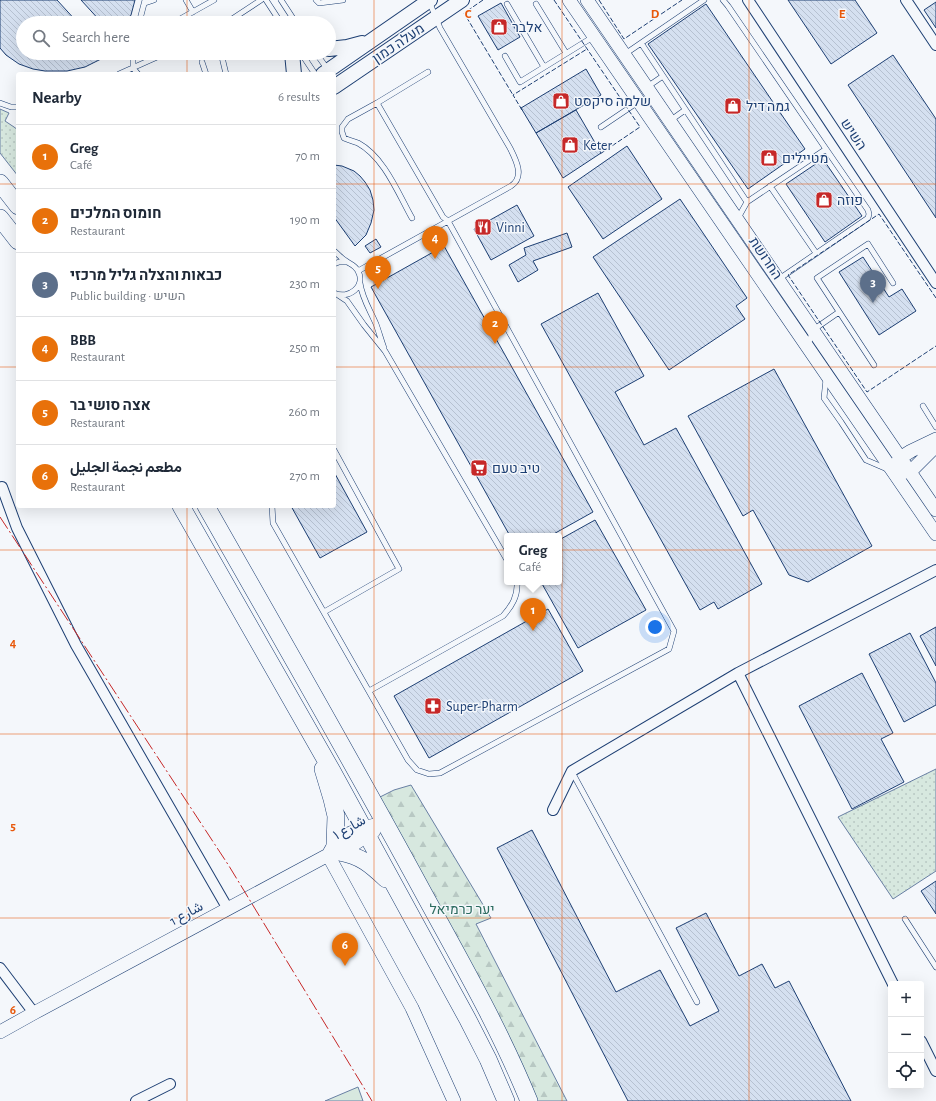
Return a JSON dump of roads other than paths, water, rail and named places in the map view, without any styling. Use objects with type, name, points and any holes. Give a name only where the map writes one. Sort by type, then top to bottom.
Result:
[{"type":"highway","points":[[0,182],[16,196]]},
{"type":"highway","points":[[0,182],[16,203]]},
{"type":"highway","points":[[0,218],[16,238]]},
{"type":"highway","points":[[182,508],[366,832],[467,1018],[488,1059],[506,1101]]},
{"type":"highway","points":[[207,508],[351,760],[486,1008],[530,1101]]},
{"type":"highway","points":[[314,738],[336,816],[334,850],[360,858],[371,865],[397,890]]},
{"type":"main road","name":"מעלה כמון","points":[[336,72],[370,41],[430,0]]},
{"type":"main road","name":"מעלה כמון","points":[[336,74],[436,18],[462,0]]},
{"type":"main road","points":[[336,48],[347,47],[370,41]]},
{"type":"main road","points":[[293,60],[294,72]]},
{"type":"street","name":"החרושת","points":[[569,0],[936,534]]},
{"type":"street","name":"החרושת","points":[[587,0],[936,510]]},
{"type":"street","name":"השיש","points":[[748,0],[936,283]]},
{"type":"street","points":[[906,0],[936,45]]},
{"type":"street","points":[[936,440],[911,451],[900,458],[892,471],[910,472],[936,445]]},
{"type":"street","points":[[2,487],[17,528],[76,645],[228,909]]},
{"type":"street","points":[[552,810],[572,771],[738,673],[936,570]]},
{"type":"street","points":[[738,673],[891,981]]},
{"type":"street","name":"شارع 1","points":[[0,1032],[334,850],[347,835],[366,832],[385,823]]},
{"type":"street","points":[[334,850],[412,1008],[454,1101]]},
{"type":"street","points":[[0,968],[34,1013]]},
{"type":"street","points":[[924,1047],[936,1071]]},
{"type":"street","points":[[136,1101],[170,1084]]},
{"type":"lane","points":[[142,16],[145,1],[154,0]]},
{"type":"lane","points":[[186,0],[193,12]]},
{"type":"lane","points":[[186,16],[214,0]]},
{"type":"lane","points":[[237,16],[261,0]]},
{"type":"lane","points":[[266,0],[276,16]]},
{"type":"lane","points":[[281,0],[291,16]]},
{"type":"lane","points":[[316,0],[319,3],[343,0]]},
{"type":"lane","points":[[358,271],[514,184],[518,173],[515,158],[510,148],[440,28],[430,0]]},
{"type":"lane","points":[[624,54],[704,0]]},
{"type":"lane","points":[[723,0],[733,12],[868,210],[869,214],[868,218],[779,279]]},
{"type":"lane","points":[[507,4],[544,67]]},
{"type":"lane","points":[[536,4],[566,53]]},
{"type":"lane","points":[[505,56],[520,82],[594,36]]},
{"type":"lane","points":[[640,43],[747,202]]},
{"type":"lane","points":[[133,60],[133,68],[136,72]]},
{"type":"lane","points":[[124,72],[150,60]]},
{"type":"lane","points":[[223,60],[226,72]]},
{"type":"lane","points":[[309,60],[322,72]]},
{"type":"lane","points":[[320,60],[326,72]]},
{"type":"lane","points":[[202,62],[205,72]]},
{"type":"lane","points":[[412,218],[376,157],[358,143],[345,139],[343,136],[342,127],[348,119],[428,72]]},
{"type":"lane","points":[[647,87],[663,76]]},
{"type":"lane","points":[[601,127],[639,102]]},
{"type":"lane","points":[[0,103],[11,107],[16,107]]},
{"type":"lane","points":[[272,508],[273,522],[408,760],[417,770],[429,774],[440,773],[669,649],[674,631],[448,221],[443,218],[377,103]]},
{"type":"lane","points":[[670,121],[685,110]]},
{"type":"lane","points":[[737,219],[747,202],[826,149]]},
{"type":"lane","points":[[770,186],[816,253]]},
{"type":"lane","points":[[874,365],[817,278],[868,244],[893,283]]},
{"type":"lane","points":[[336,253],[346,262],[355,266],[358,271],[361,292],[385,351]]},
{"type":"lane","points":[[336,263],[346,262]]},
{"type":"lane","points":[[336,294],[350,294],[357,288],[360,281]]},
{"type":"lane","points":[[336,294],[347,301],[385,351],[504,555]]},
{"type":"lane","points":[[807,347],[813,330],[839,312]]},
{"type":"lane","points":[[923,406],[936,427]]},
{"type":"lane","points":[[324,612],[399,569],[336,454]]},
{"type":"lane","points":[[369,691],[503,616],[511,607],[516,596],[518,585]]},
{"type":"lane","points":[[572,771],[698,1002]]},
{"type":"lane","points":[[904,919],[936,967]]},
{"type":"place","name":"אלבר","points":[[499,27]]},
{"type":"place","name":"שלמה סיקסט","points":[[561,101]]},
{"type":"place","name":"גמה דיל","points":[[733,106]]},
{"type":"place","name":"Keter","points":[[570,145]]},
{"type":"place","name":"מטיילים","points":[[769,158]]},
{"type":"place","name":"פוזה","points":[[824,200]]},
{"type":"place","name":"Vinni","points":[[483,227]]},
{"type":"place","name":"BBB","points":[[435,259]]},
{"type":"place","name":"אצה סושי בר","points":[[378,289]]},
{"type":"place","name":"כבאות והצלה גליל מרכזי","points":[[873,303]]},
{"type":"place","name":"חומוס המלכים","points":[[495,344]]},
{"type":"place","name":"טיב טעם","points":[[479,468]]},
{"type":"place","name":"Greg","points":[[533,631]]},
{"type":"place","name":"Super-Pharm","points":[[433,706]]},
{"type":"place","name":"مطعم نجمة الجليل","points":[[345,966]]},
{"type":"park label","name":"יער כרמיאל","points":[[462,909]]}]
